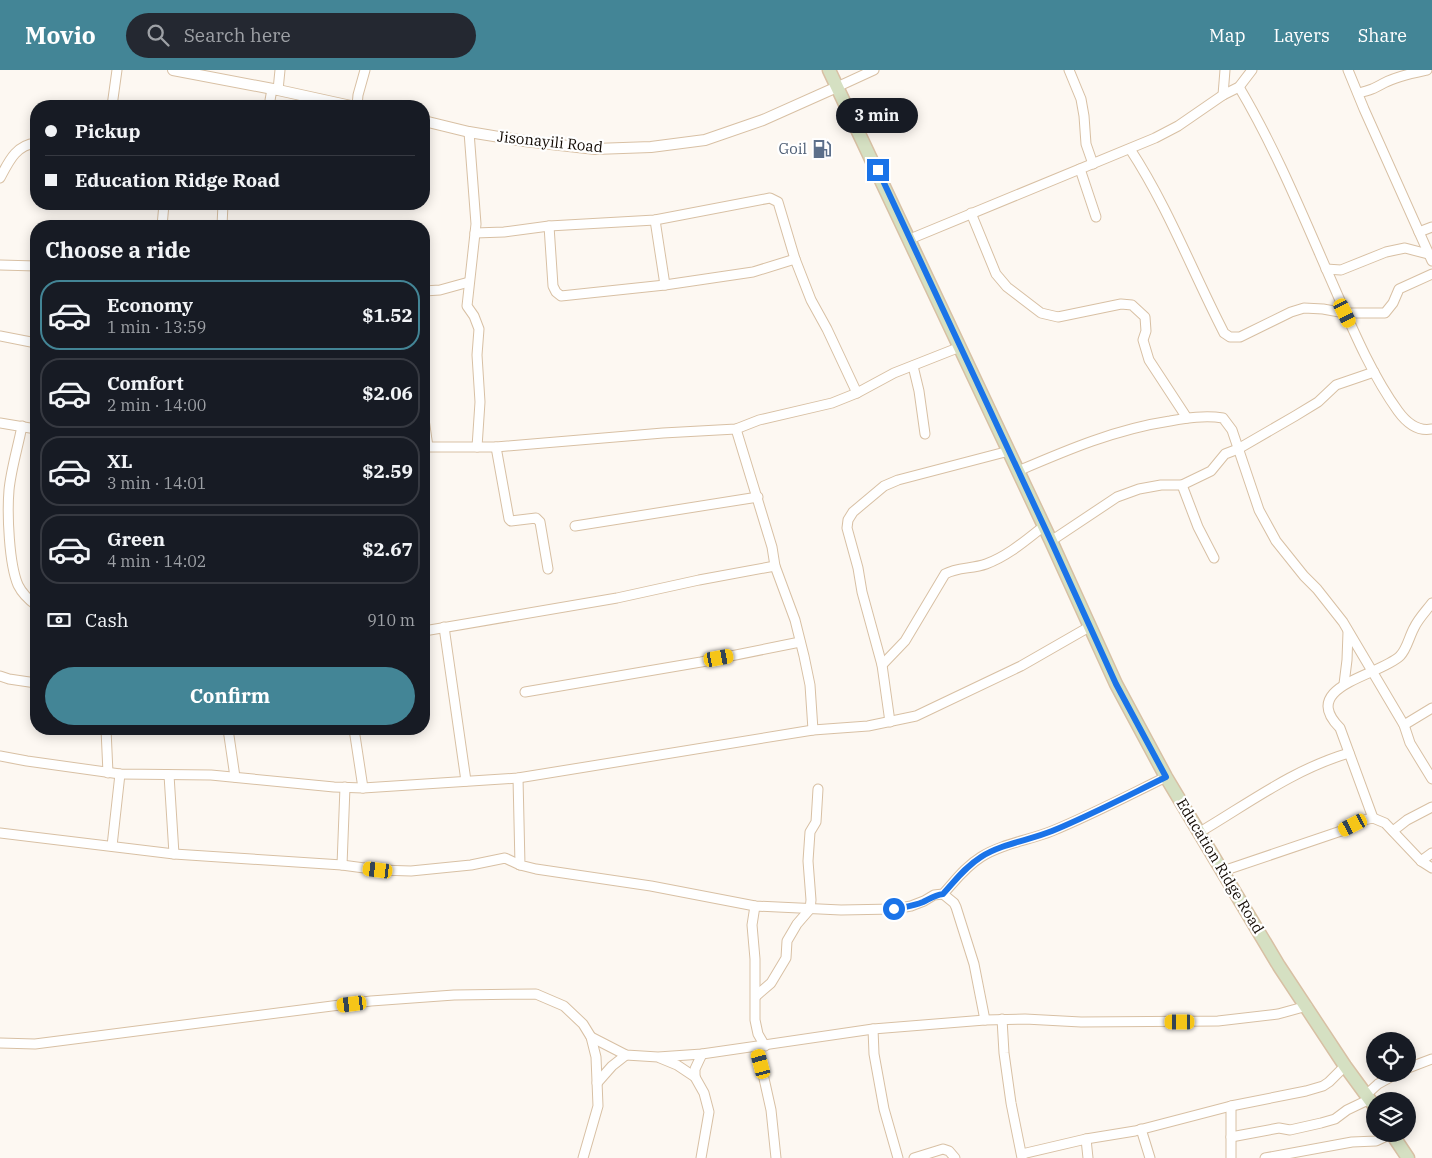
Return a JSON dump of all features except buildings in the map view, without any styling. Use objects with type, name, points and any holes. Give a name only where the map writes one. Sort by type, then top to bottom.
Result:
[{"type":"main road","name":"Education Ridge Road","points":[[829,70],[910,239],[1116,684],[1166,777],[1279,966],[1366,1095]]},
{"type":"main road","points":[[1397,1142],[1408,1158]]},
{"type":"street","points":[[113,100],[117,70]]},
{"type":"street","points":[[173,70],[322,100]]},
{"type":"street","points":[[271,100],[280,70]]},
{"type":"street","points":[[358,100],[365,70]]},
{"type":"street","name":"Jisonayili Road","points":[[430,122],[469,132],[524,141],[595,149],[651,147],[704,140],[763,120],[874,70]]},
{"type":"street","points":[[1069,70],[1081,100],[1086,144],[1093,164]]},
{"type":"street","points":[[1223,95],[1225,70]]},
{"type":"street","points":[[910,239],[1130,149],[1178,126],[1223,95],[1239,87],[1252,70]]},
{"type":"street","points":[[1348,70],[1430,257]]},
{"type":"street","points":[[1358,93],[1375,89],[1384,83],[1405,75],[1427,70]]},
{"type":"street","points":[[1239,87],[1274,152],[1345,313],[1374,372],[1403,417],[1417,428],[1432,429]]},
{"type":"street","points":[[469,132],[476,224],[467,306],[474,316],[479,329],[477,355],[480,402],[477,447]]},
{"type":"street","points":[[0,178],[16,152],[22,146],[30,144]]},
{"type":"street","points":[[1130,149],[1148,177],[1224,333],[1230,336],[1240,337],[1291,312],[1304,308],[1345,313],[1385,313],[1393,303],[1399,289],[1432,274]]},
{"type":"street","points":[[1080,169],[1096,217]]},
{"type":"street","points":[[475,233],[504,232],[549,226],[655,220],[770,198],[778,202],[795,259],[811,300],[857,393]]},
{"type":"street","points":[[971,213],[996,274],[1007,287],[1041,313],[1058,318],[1121,304],[1132,305],[1145,317],[1146,331],[1144,340],[1149,360],[1187,418]]},
{"type":"street","points":[[655,220],[665,285]]},
{"type":"street","points":[[549,226],[553,286],[561,296],[665,285],[753,272],[795,259]]},
{"type":"street","points":[[1419,232],[1432,227]]},
{"type":"street","points":[[1326,269],[1341,270],[1386,252],[1406,248],[1430,257]]},
{"type":"street","points":[[0,264],[30,266]]},
{"type":"street","points":[[430,291],[440,290],[469,282]]},
{"type":"street","points":[[0,336],[30,342]]},
{"type":"street","points":[[430,447],[496,447],[736,429],[759,420],[832,403],[857,393],[894,373],[960,347]]},
{"type":"street","points":[[913,366],[919,391],[925,434]]},
{"type":"street","points":[[1051,541],[1117,498],[1139,489],[1182,484],[1211,471],[1225,454],[1238,449],[1318,402],[1336,385],[1374,372]]},
{"type":"street","points":[[1018,471],[1087,442],[1149,424],[1210,416],[1223,418],[1232,430],[1259,510],[1276,541],[1343,622],[1404,725],[1410,743],[1432,779]]},
{"type":"street","points":[[0,423],[30,428]]},
{"type":"street","points":[[22,426],[5,490],[13,565],[18,585],[30,601]]},
{"type":"street","points":[[736,429],[758,497],[772,547],[775,566],[795,620],[810,684],[813,730]]},
{"type":"street","points":[[496,447],[509,520],[536,518],[540,522],[548,568]]},
{"type":"street","points":[[890,722],[882,666],[862,592],[858,568],[848,536],[848,520],[853,512],[884,486],[898,480],[1009,451]]},
{"type":"street","points":[[1182,484],[1198,527],[1214,558]]},
{"type":"street","points":[[575,526],[758,497]]},
{"type":"street","points":[[882,666],[904,640],[945,574],[986,564],[1006,555],[1044,526]]},
{"type":"street","points":[[430,630],[617,598],[775,566]]},
{"type":"street","points":[[1373,818],[1340,728],[1331,718],[1328,711],[1328,703],[1335,691],[1344,684],[1372,672],[1399,657],[1414,626],[1432,603]]},
{"type":"street","points":[[0,756],[27,762],[120,774],[211,775],[364,788],[518,778],[813,730],[868,726],[916,716],[1021,666],[1089,627]]},
{"type":"street","points":[[444,628],[466,781]]},
{"type":"street","points":[[1344,684],[1348,632]]},
{"type":"street","points":[[525,692],[700,662],[800,642]]},
{"type":"street","points":[[0,676],[30,682]]},
{"type":"street","points":[[1404,725],[1432,708]]},
{"type":"street","points":[[106,735],[108,772]]},
{"type":"street","points":[[229,735],[235,777]]},
{"type":"street","points":[[355,735],[364,788]]},
{"type":"street","points":[[1200,832],[1280,782],[1326,759],[1349,753]]},
{"type":"street","points":[[112,846],[120,774]]},
{"type":"street","points":[[169,775],[174,854]]},
{"type":"street","points":[[0,833],[174,854],[342,865],[378,870],[411,870],[472,865],[505,858],[520,865],[536,869],[651,886],[755,906],[810,909],[894,909],[911,906],[924,902],[934,895],[943,894],[966,867],[982,856],[1088,816],[1166,777]]},
{"type":"street","points":[[518,778],[520,865]]},
{"type":"street","points":[[342,865],[345,787]]},
{"type":"street","points":[[756,996],[771,983],[786,958],[787,941],[797,924],[810,909],[808,861],[810,832],[816,822],[818,789]]},
{"type":"street","points":[[1393,831],[1407,820],[1432,807]]},
{"type":"street","points":[[1223,871],[1373,818],[1385,823],[1421,861],[1432,868]]},
{"type":"street","points":[[1421,861],[1432,853]]},
{"type":"street","points":[[950,887],[974,964],[986,1020]]},
{"type":"street","points":[[943,894],[954,903]]},
{"type":"street","points":[[755,906],[752,925],[756,996],[755,1020],[771,1110],[776,1158]]},
{"type":"street","points":[[0,1043],[36,1044],[371,1001],[472,995],[536,994],[564,1006],[583,1024],[591,1037],[596,1057],[598,1106],[583,1158]]},
{"type":"street","points":[[591,1037],[626,1055],[658,1057],[761,1047],[873,1029],[986,1020],[1199,1022],[1269,1016],[1306,1006]]},
{"type":"street","points":[[1002,1020],[1004,1053],[1011,1104],[1022,1156],[1086,1139],[1141,1129],[1231,1106],[1324,1086],[1345,1066]]},
{"type":"street","points":[[873,1029],[874,1054],[884,1109],[898,1158]]},
{"type":"street","points":[[695,1077],[695,1069],[702,1054]]},
{"type":"street","points":[[597,1083],[612,1066],[626,1055]]},
{"type":"street","points":[[658,1057],[677,1065],[695,1077],[704,1093],[709,1112],[701,1158]]},
{"type":"street","points":[[1416,1065],[1432,1059]]},
{"type":"street","points":[[1374,1092],[1378,1084],[1382,1082]]},
{"type":"street","points":[[1231,1137],[1279,1128],[1290,1130],[1321,1123],[1335,1119],[1347,1110],[1366,1102]]},
{"type":"street","points":[[1231,1106],[1231,1158]]},
{"type":"street","points":[[1141,1129],[1150,1158]]},
{"type":"street","points":[[1086,1139],[1088,1158]]},
{"type":"street","points":[[1265,1158],[1309,1149],[1366,1141]]},
{"type":"street","points":[[914,1158],[943,1149],[949,1151],[955,1158]]},
{"type":"place","name":"Goil","points":[[822,149]]},
{"type":"route","points":[[878,170],[1116,684],[1166,777],[1057,829],[982,856],[966,867],[943,894],[934,895],[924,902],[911,906],[894,909]]}]
